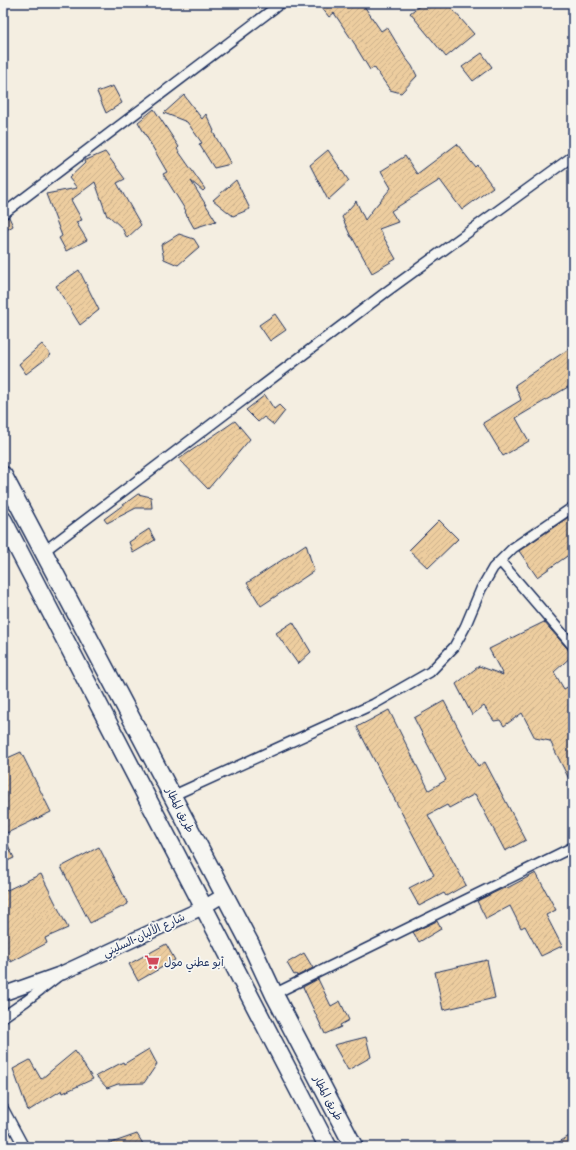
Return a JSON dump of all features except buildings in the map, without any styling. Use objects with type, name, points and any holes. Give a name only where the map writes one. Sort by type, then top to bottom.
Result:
[{"type":"highway","name":"طريق المطار","points":[[3,475],[252,947],[274,994],[354,1147]]},
{"type":"highway","name":"طريق المطار","points":[[3,520],[328,1147]]},
{"type":"street","points":[[3,214],[281,3]]},
{"type":"street","points":[[43,552],[386,292],[573,156]]},
{"type":"street","points":[[172,796],[374,704],[430,672],[454,647],[465,627],[481,589],[493,568],[513,548],[573,508]]},
{"type":"street","points":[[500,561],[573,646]]},
{"type":"street","points":[[274,994],[573,847]]},
{"type":"street","name":"شارع الألبان-السليني","points":[[3,994],[62,973],[204,907],[224,895]]},
{"type":"street","name":"شارع الألبان-السليني","points":[[3,1017],[62,973]]},
{"type":"street","points":[[3,1108],[24,1147]]},
{"type":"place","name":"أبو عطني مول","points":[[152,962]]}]
